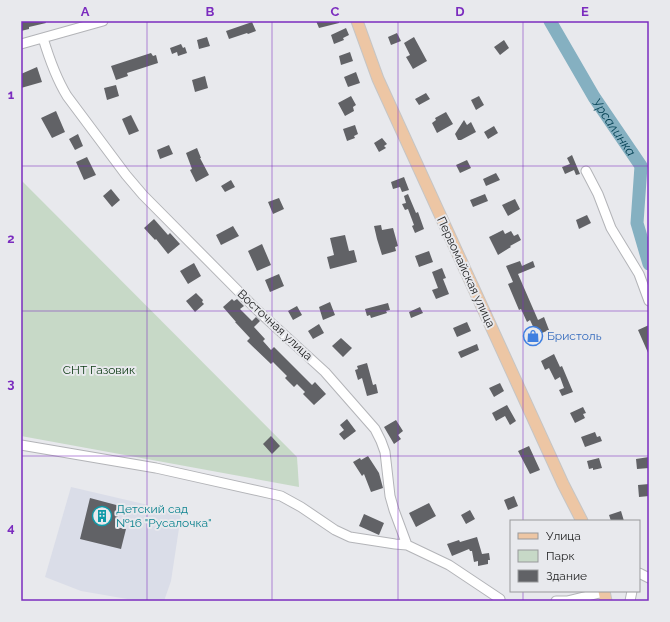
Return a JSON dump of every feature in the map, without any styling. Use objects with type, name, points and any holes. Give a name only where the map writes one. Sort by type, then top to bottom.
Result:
[{"type":"main road","name":"Первомайская улица","points":[[358,21],[378,80],[582,520]]},
{"type":"street","points":[[21,44],[103,21]]},
{"type":"street","name":"Восточная улица","points":[[43,38],[49,60],[60,85],[126,175],[143,195],[257,310],[325,372],[375,429],[382,441],[385,452],[390,496],[407,545]]},
{"type":"street","points":[[586,171],[598,194],[611,228],[639,274],[649,301]]},
{"type":"street","points":[[21,445],[156,468],[281,496],[301,506],[335,530],[350,537],[407,545],[449,565],[499,600]]},
{"type":"street","points":[[640,574],[649,578]]},
{"type":"street","points":[[556,601],[567,601],[605,595]]},
{"type":"shaded area","points":[[71,487],[161,508],[181,515],[171,581],[164,601],[139,601],[81,591],[45,577]]},
{"type":"green space","name":"СНТ Газовик","points":[[21,180],[297,457],[299,487],[21,436]]},
{"type":"building","points":[[21,21],[45,21],[46,23],[29,27],[29,29],[21,31]]},
{"type":"building","points":[[316,21],[339,21],[339,23],[319,28]]},
{"type":"building","points":[[252,22],[256,31],[229,39],[226,31]]},
{"type":"building","points":[[346,28],[349,35],[343,38],[344,40],[334,44],[331,35]]},
{"type":"building","points":[[397,33],[401,41],[391,45],[388,37]]},
{"type":"building","points":[[207,37],[210,46],[199,49],[197,40]]},
{"type":"building","points":[[414,37],[427,61],[413,69],[406,57],[410,55],[404,43]]},
{"type":"building","points":[[504,40],[509,48],[500,55],[494,47]]},
{"type":"building","points":[[181,44],[183,48],[185,47],[187,53],[178,56],[177,52],[172,54],[170,48]]},
{"type":"building","points":[[350,52],[353,61],[341,65],[339,56]]},
{"type":"building","points":[[151,53],[153,56],[156,55],[158,63],[127,73],[128,76],[116,80],[111,66]]},
{"type":"building","points":[[37,67],[42,82],[21,88],[21,74]]},
{"type":"building","points":[[356,72],[360,83],[348,87],[344,77]]},
{"type":"building","points":[[205,76],[208,88],[195,92],[192,80]]},
{"type":"building","points":[[116,85],[119,96],[107,100],[104,88]]},
{"type":"building","points":[[426,93],[430,99],[419,105],[415,99]]},
{"type":"building","points":[[351,96],[356,105],[353,107],[354,111],[345,116],[338,103]]},
{"type":"building","points":[[479,96],[484,105],[476,110],[471,100]]},
{"type":"building","points":[[56,111],[65,132],[52,138],[41,118]]},
{"type":"building","points":[[446,112],[453,124],[437,133],[432,123],[436,120],[435,118]]},
{"type":"building","points":[[131,115],[139,131],[129,135],[122,119]]},
{"type":"building","points":[[464,120],[467,125],[471,122],[476,132],[461,140],[458,140],[455,134]]},
{"type":"building","points":[[355,125],[358,134],[354,136],[355,138],[347,141],[343,129]]},
{"type":"building","points":[[494,126],[498,133],[488,139],[484,132]]},
{"type":"building","points":[[78,134],[83,146],[75,150],[69,139]]},
{"type":"building","points":[[382,138],[387,144],[384,146],[386,148],[379,152],[374,143]]},
{"type":"building","points":[[169,145],[173,154],[160,159],[157,150]]},
{"type":"building","points":[[197,148],[200,158],[209,175],[196,182],[190,170],[192,169],[186,153]]},
{"type":"building","points":[[572,155],[580,174],[576,175],[574,170],[565,174],[562,167],[570,164],[567,158]]},
{"type":"building","points":[[87,157],[96,175],[84,180],[76,162]]},
{"type":"building","points":[[467,160],[471,168],[460,173],[456,165]]},
{"type":"building","points":[[496,173],[500,180],[486,186],[483,179]]},
{"type":"building","points":[[404,177],[409,190],[402,192],[400,187],[393,189],[391,182]]},
{"type":"building","points":[[231,180],[235,187],[225,192],[221,186]]},
{"type":"building","points":[[111,189],[120,200],[112,207],[103,196]]},
{"type":"building","points":[[408,194],[416,213],[418,212],[424,229],[415,233],[412,226],[414,225],[408,209],[405,210],[402,204],[406,203],[404,196]]},
{"type":"building","points":[[485,194],[488,201],[473,207],[470,200]]},
{"type":"building","points":[[279,198],[284,209],[273,214],[268,202]]},
{"type":"building","points":[[515,199],[520,209],[508,216],[502,205]]},
{"type":"building","points":[[587,215],[591,223],[579,229],[576,220]]},
{"type":"building","points":[[154,219],[168,235],[170,233],[180,244],[168,254],[156,239],[155,240],[144,228]]},
{"type":"building","points":[[381,225],[382,230],[393,228],[398,246],[395,247],[396,251],[382,255],[374,226]]},
{"type":"building","points":[[233,226],[239,236],[221,245],[216,235]]},
{"type":"building","points":[[503,230],[505,234],[511,231],[514,236],[518,234],[521,240],[498,255],[489,237]]},
{"type":"building","points":[[345,235],[349,251],[354,250],[357,262],[330,269],[327,257],[334,255],[330,238]]},
{"type":"building","points":[[262,244],[271,265],[257,271],[248,251]]},
{"type":"building","points":[[429,251],[433,262],[419,267],[415,256]]},
{"type":"building","points":[[520,261],[522,266],[533,261],[535,267],[518,274],[538,320],[544,317],[549,330],[537,335],[530,320],[527,322],[521,309],[519,310],[508,284],[513,282],[506,266]]},
{"type":"building","points":[[194,263],[201,276],[188,284],[180,271]]},
{"type":"building","points":[[442,268],[446,278],[443,279],[449,294],[436,299],[432,290],[438,288],[432,272]]},
{"type":"building","points":[[279,274],[284,286],[270,292],[265,280]]},
{"type":"building","points":[[196,293],[203,300],[202,302],[204,304],[195,312],[186,301]]},
{"type":"building","points":[[232,299],[234,301],[237,299],[244,306],[240,309],[252,321],[256,317],[260,321],[254,327],[265,339],[263,341],[271,350],[274,347],[312,385],[315,382],[326,394],[314,405],[303,394],[305,392],[297,384],[294,387],[285,378],[287,376],[273,362],[271,364],[247,341],[250,338],[223,307]]},
{"type":"building","points":[[330,302],[335,315],[323,320],[319,307]]},
{"type":"building","points":[[388,303],[390,310],[386,311],[387,313],[371,318],[370,315],[367,316],[365,309]]},
{"type":"building","points":[[297,306],[302,315],[293,320],[288,311]]},
{"type":"building","points":[[420,307],[423,313],[411,318],[409,312]]},
{"type":"building","points":[[467,322],[471,331],[457,337],[453,328]]},
{"type":"building","points":[[319,324],[324,333],[313,339],[308,331]]},
{"type":"building","points":[[649,325],[649,355],[638,330]]},
{"type":"building","points":[[341,338],[352,348],[343,357],[332,346]]},
{"type":"building","points":[[477,344],[479,350],[461,358],[458,352]]},
{"type":"building","points":[[554,354],[560,367],[562,366],[573,392],[562,396],[559,390],[564,388],[560,377],[555,380],[549,368],[545,370],[541,361]]},
{"type":"building","points":[[367,363],[373,385],[376,384],[378,393],[367,396],[362,378],[358,380],[355,370],[358,369],[357,366]]},
{"type":"building","points":[[500,383],[504,391],[494,397],[489,388]]},
{"type":"building","points":[[507,405],[516,421],[510,425],[505,416],[496,421],[492,413]]},
{"type":"building","points":[[583,407],[586,413],[583,414],[585,418],[575,423],[570,413]]},
{"type":"building","points":[[347,419],[356,431],[344,440],[339,434],[344,430],[340,425]]},
{"type":"building","points":[[396,420],[403,431],[398,435],[401,439],[394,444],[384,427]]},
{"type":"building","points":[[595,432],[597,437],[600,436],[602,441],[585,447],[581,437]]},
{"type":"building","points":[[271,436],[280,446],[272,454],[263,444]]},
{"type":"building","points":[[529,446],[540,470],[530,474],[518,451]]},
{"type":"building","points":[[368,456],[379,473],[383,488],[371,492],[364,474],[362,476],[353,462]]},
{"type":"building","points":[[649,457],[649,468],[637,469],[636,459]]},
{"type":"building","points":[[599,458],[602,468],[593,470],[593,468],[589,469],[587,461]]},
{"type":"building","points":[[649,484],[649,496],[639,497],[638,485]]},
{"type":"building","points":[[514,496],[518,506],[508,510],[504,500]]},
{"type":"building","name":"Детский сад №16 \"Русалочка\"","points":[[90,498],[120,506],[115,527],[126,529],[121,549],[80,539]]},
{"type":"building","points":[[429,503],[436,516],[416,527],[409,513]]},
{"type":"building","points":[[470,510],[475,519],[466,524],[461,515]]},
{"type":"building","points":[[621,511],[624,520],[611,520],[609,515]]},
{"type":"building","points":[[364,514],[384,523],[379,535],[359,526]]},
{"type":"building","points":[[477,537],[482,554],[489,553],[490,560],[488,560],[488,564],[478,566],[478,561],[474,562],[472,551],[469,549],[452,556],[447,544]]},
{"type":"waterway","name":"Урсалинка","points":[[550,21],[594,97],[641,166],[637,223],[649,264]]},
{"type":"place","name":"Бристоль","points":[[533,336]]},
{"type":"place","name":"Детский сад №16 \"Русалочка\"","points":[[102,516]]}]
